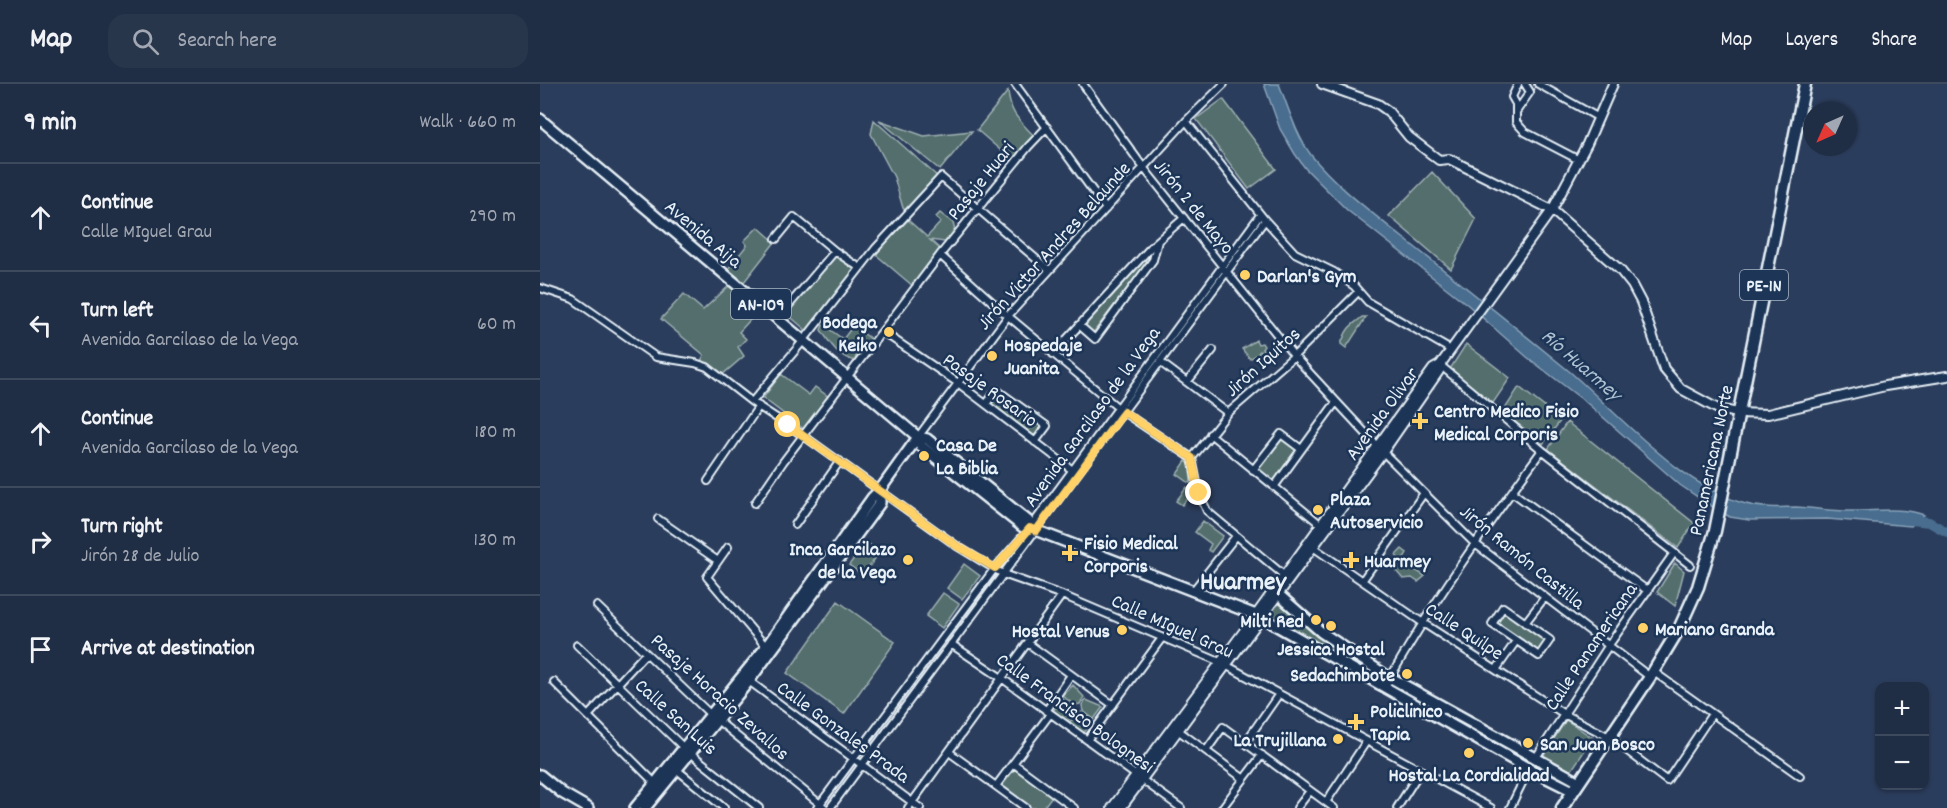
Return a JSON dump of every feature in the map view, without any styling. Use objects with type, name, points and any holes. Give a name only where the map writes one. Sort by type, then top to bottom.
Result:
[{"type":"highway","name":"Panamericana Norte","points":[[1562,808],[1652,674],[1679,629],[1707,559],[1718,517],[1805,84]]},
{"type":"main road","name":"Avenida Aija","points":[[540,119],[849,377],[918,437],[921,446],[1023,527],[1258,616]]},
{"type":"main road","points":[[714,717],[749,681],[872,498],[918,437]]},
{"type":"main road","points":[[1278,594],[1321,632],[1390,678],[1535,759],[1576,787]]},
{"type":"main road","name":"AN-109","points":[[1258,616],[1529,769],[1576,787]]},
{"type":"main road","points":[[645,808],[687,750],[769,650]]},
{"type":"main road","points":[[1478,741],[1484,730]]},
{"type":"main road","points":[[635,808],[676,769],[687,750]]},
{"type":"main road","points":[[540,775],[562,793],[588,808]]},
{"type":"street","points":[[1016,84],[1106,209]]},
{"type":"street","name":"Jirón 2 de Mayo","points":[[1083,84],[1143,167],[1294,356],[1380,449]]},
{"type":"street","name":"Jirón Victor Andres Belaunde","points":[[918,437],[1008,316],[1143,167],[1224,84]]},
{"type":"street","points":[[1322,84],[1378,104],[1388,111],[1409,136],[1439,160],[1449,159],[1552,210],[1620,270],[1632,285],[1641,302],[1664,369],[1681,389],[1718,409],[1738,413],[1768,414],[1885,386],[1947,376]]},
{"type":"street","points":[[1518,84],[1512,98],[1516,104],[1516,122],[1525,132],[1579,160]]},
{"type":"street","points":[[1516,112],[1530,92],[1526,84]]},
{"type":"street","points":[[1538,84],[1599,118]]},
{"type":"street","name":"Avenida Olivar","points":[[1112,808],[1138,778],[1287,577],[1380,449],[1433,369],[1440,365],[1489,300],[1552,210],[1579,160],[1613,84]]},
{"type":"street","points":[[1186,121],[1263,218],[1295,253],[1334,272],[1354,286],[1368,302],[1451,350]]},
{"type":"street","name":"Pasaje Huari","points":[[754,503],[940,255],[1047,127]]},
{"type":"street","points":[[752,402],[875,249],[941,177],[1049,270]]},
{"type":"street","points":[[776,239],[794,217],[860,268]]},
{"type":"street","points":[[1053,354],[1158,241],[1184,218]]},
{"type":"street","name":"Avenida Garcilaso de la Vega","points":[[830,808],[1263,218]]},
{"type":"street","points":[[1079,325],[1095,339],[1153,261],[1158,241]]},
{"type":"street","points":[[778,318],[835,250]]},
{"type":"street","points":[[940,255],[1008,316],[1121,410],[1192,458],[1201,501],[1208,511],[1287,577]]},
{"type":"street","name":"Avenida Garcilaso de la Vega","points":[[1121,410],[1160,362],[1224,269]]},
{"type":"street","name":"Calle MIguel Grau","points":[[540,288],[573,299],[656,357],[707,367],[752,402],[804,436],[957,546],[1003,574],[1062,595],[1222,664],[1491,808]]},
{"type":"street","name":"Jirón Iquitos","points":[[1192,458],[1228,413],[1294,356],[1359,292]]},
{"type":"street","name":"Pasaje Rosario","points":[[883,332],[958,383],[1075,472]]},
{"type":"street","points":[[1187,382],[1213,350]]},
{"type":"street","points":[[1160,362],[1228,413]]},
{"type":"street","points":[[1440,365],[1542,450],[1690,566]]},
{"type":"street","points":[[986,404],[998,390],[1047,426],[1035,442]]},
{"type":"street","points":[[1274,487],[1336,402]]},
{"type":"street","points":[[708,481],[759,406]]},
{"type":"street","points":[[1210,434],[1320,524]]},
{"type":"street","points":[[1253,470],[1281,434],[1301,449]]},
{"type":"street","name":"Avenida Olivar","points":[[1310,545],[1320,524],[1380,449]]},
{"type":"street","name":"Jirón Ramón Castilla","points":[[1380,449],[1474,543],[1609,645],[1800,776]]},
{"type":"street","points":[[1385,687],[1474,543],[1542,450]]},
{"type":"street","points":[[795,525],[840,462]]},
{"type":"street","points":[[1512,492],[1648,591]]},
{"type":"street","points":[[1362,581],[1424,493]]},
{"type":"street","points":[[658,519],[718,561]]},
{"type":"street","name":"Avenida Garcilaso de la Vega","points":[[821,807],[995,568],[1033,529]]},
{"type":"street","points":[[1192,592],[1236,536]]},
{"type":"street","name":"Calle Quilpe","points":[[1310,545],[1423,623],[1564,714],[1609,737],[1667,780],[1712,714]]},
{"type":"street","points":[[728,547],[707,578],[769,650]]},
{"type":"street","name":"Calle Panamericana","points":[[1535,759],[1609,645],[1674,553]]},
{"type":"street","name":"Avenida Olivar","points":[[1258,616],[1278,594],[1287,577]]},
{"type":"street","points":[[910,805],[1029,644],[1062,595]]},
{"type":"street","points":[[1525,623],[1545,597]]},
{"type":"street","name":"Pasaje Horacio Zevallos","points":[[597,606],[714,717],[821,807]]},
{"type":"street","points":[[1503,608],[1550,640],[1539,657],[1516,641],[1492,624],[1503,608]]},
{"type":"street","points":[[1087,740],[1162,638]]},
{"type":"street","points":[[1496,670],[1516,641]]},
{"type":"street","name":"Calle Francisco Bolognesi","points":[[951,644],[1181,808]]},
{"type":"street","points":[[1029,644],[1113,705]]},
{"type":"street","name":"Calle San Luis","points":[[577,645],[687,750],[759,808]]},
{"type":"street","points":[[588,716],[646,653]]},
{"type":"street","points":[[996,786],[1048,713],[1071,675]]},
{"type":"street","name":"Calle Gonzales Prada","points":[[749,681],[910,805],[920,808]]},
{"type":"street","points":[[554,682],[659,786]]},
{"type":"street","points":[[1245,743],[1279,694]]},
{"type":"street","points":[[1206,751],[1224,727],[1334,808]]},
{"type":"street","points":[[1175,728],[1244,779]]},
{"type":"street","points":[[1326,802],[1366,742]]},
{"type":"street","points":[[949,752],[1026,808]]},
{"type":"street","points":[[1222,808],[1262,755]]},
{"type":"street","points":[[1013,763],[1074,808]]},
{"type":"street","points":[[676,769],[724,808]]},
{"type":"street","points":[[1510,808],[1529,769]]},
{"type":"street","points":[[1397,808],[1421,770]]},
{"type":"street","name":"Avenida Olivar","points":[[1121,808],[1138,778]]},
{"type":"street","points":[[1297,808],[1310,791]]},
{"type":"street","points":[[1059,808],[1065,801]]},
{"type":"green space","points":[[1008,91],[1013,111],[1034,136],[1013,161],[977,130]]},
{"type":"green space","points":[[1223,99],[1276,169],[1249,189],[1196,119]]},
{"type":"green space","points":[[874,120],[938,177],[907,212],[903,208],[894,177],[871,134]]},
{"type":"green space","points":[[879,120],[924,136],[972,131],[940,170]]},
{"type":"green space","points":[[1432,172],[1476,219],[1451,269],[1389,216]]},
{"type":"green space","points":[[940,213],[953,223],[955,231],[945,242],[930,240],[941,250],[914,287],[874,253],[908,220],[927,237],[941,222],[936,217]]},
{"type":"green space","points":[[758,227],[775,242],[744,282],[728,269],[747,245],[744,241]]},
{"type":"green space","points":[[1152,252],[1149,260],[1093,333],[1085,325]]},
{"type":"green space","points":[[835,255],[855,270],[807,331],[786,313]]},
{"type":"green space","points":[[730,285],[759,310],[739,332],[746,339],[738,347],[744,356],[723,374],[700,363],[704,355],[661,319],[684,294],[703,310]]},
{"type":"green space","points":[[1362,317],[1366,317],[1346,348],[1341,344],[1345,334]]},
{"type":"green space","points":[[823,325],[843,339],[853,326],[871,339],[861,352],[853,346],[857,352],[855,361],[835,349],[821,330]]},
{"type":"green space","points":[[1256,340],[1258,344],[1262,343],[1264,346],[1262,349],[1265,351],[1263,354],[1260,351],[1258,353],[1261,357],[1259,360],[1255,355],[1250,359],[1242,349]]},
{"type":"green space","points":[[1466,344],[1510,378],[1493,403],[1450,369]]},
{"type":"green space","points":[[781,374],[809,395],[815,387],[829,397],[805,430],[763,398]]},
{"type":"green space","points":[[1519,387],[1561,420],[1543,444],[1503,412]]},
{"type":"green space","points":[[997,395],[1041,426],[1034,436],[991,404]]},
{"type":"green space","points":[[1567,422],[1694,523],[1678,548],[1548,449]]},
{"type":"green space","points":[[1281,438],[1297,451],[1274,483],[1257,470]]},
{"type":"green space","points":[[1186,461],[1190,464],[1191,484],[1177,474]]},
{"type":"green space","points":[[1187,487],[1193,492],[1182,505],[1176,501]]},
{"type":"green space","points":[[1203,521],[1223,536],[1211,552],[1208,550],[1211,544],[1195,532]]},
{"type":"green space","points":[[866,542],[880,552],[863,575],[849,565]]},
{"type":"green space","points":[[1402,549],[1407,553],[1403,559],[1410,567],[1425,576],[1418,582],[1412,578],[1403,579],[1391,565],[1398,558],[1396,555]]},
{"type":"green space","points":[[1675,563],[1684,571],[1675,606],[1657,592]]},
{"type":"green space","points":[[964,564],[980,576],[962,599],[947,588]]},
{"type":"green space","points":[[943,593],[959,604],[942,628],[926,616]]},
{"type":"green space","points":[[838,601],[895,642],[844,714],[787,673]]},
{"type":"green space","points":[[1281,603],[1383,677],[1384,680],[1381,681],[1275,624],[1270,615],[1273,607]]},
{"type":"green space","points":[[1504,611],[1545,641],[1538,652],[1497,625]]},
{"type":"green space","points":[[1393,682],[1475,727],[1476,734],[1391,687],[1390,684]]},
{"type":"green space","points":[[1073,685],[1084,697],[1080,704],[1074,705],[1063,696]]},
{"type":"green space","points":[[1062,698],[1073,707],[1075,712],[1068,721],[1053,711]]},
{"type":"green space","points":[[1086,700],[1103,707],[1094,719],[1083,711],[1082,705]]},
{"type":"green space","points":[[1081,712],[1093,720],[1084,733],[1069,723],[1077,713]]},
{"type":"green space","points":[[1566,720],[1593,738],[1569,774],[1541,759]]},
{"type":"green space","points":[[1485,736],[1489,736],[1558,776],[1555,779],[1484,739]]},
{"type":"green space","points":[[1015,768],[1052,796],[1043,808],[1031,808],[1001,787]]},
{"type":"water","name":"Río Huarmey","points":[[1264,84],[1279,84],[1301,139],[1321,167],[1343,188],[1569,371],[1685,474],[1711,490],[1738,502],[1764,507],[1849,511],[1899,510],[1924,515],[1911,526],[1827,519],[1749,520],[1730,517],[1708,504],[1680,485],[1588,404],[1527,357],[1468,305],[1347,210],[1305,168],[1295,154],[1280,129]]},
{"type":"waterway","name":"Río Huarmey","points":[[1903,519],[1929,522],[1947,532]]},
{"type":"place","name":"Darlan's Gym","points":[[1245,275]]},
{"type":"place","name":"Bodega Keiko","points":[[889,332]]},
{"type":"place","name":"Hospedaje Juanita","points":[[992,356]]},
{"type":"place","name":"Centro Medico Fisio Medical Corporis","points":[[1420,421]]},
{"type":"place","name":"Casa De La Biblia","points":[[924,456]]},
{"type":"place","name":"Plaza Autoservicio","points":[[1318,510]]},
{"type":"place","name":"Fisio Medical Corporis","points":[[1070,553]]},
{"type":"place","name":"Inca Garcilazo de la Vega","points":[[908,560]]},
{"type":"place","name":"Huarmey","points":[[1351,560]]},
{"type":"place","name":"Milti Red","points":[[1316,620]]},
{"type":"place","name":"Jessica Hostal","points":[[1331,626]]},
{"type":"place","name":"Mariano Granda","points":[[1643,628]]},
{"type":"place","name":"Hostal Venus","points":[[1122,630]]},
{"type":"place","name":"Sedachimbote","points":[[1407,674]]},
{"type":"place","name":"Policlinico Tapia","points":[[1356,722]]},
{"type":"place","name":"La Trujillana","points":[[1338,739]]},
{"type":"place","name":"San Juan Bosco","points":[[1528,743]]},
{"type":"place","name":"Hostal La Cordialidad","points":[[1469,753]]},
{"type":"district","name":"Huarmey","points":[[1243,580]]},
{"type":"route","points":[[788,425],[957,546],[995,568],[1030,528],[1036,531],[1124,412],[1192,458],[1199,493]]}]
